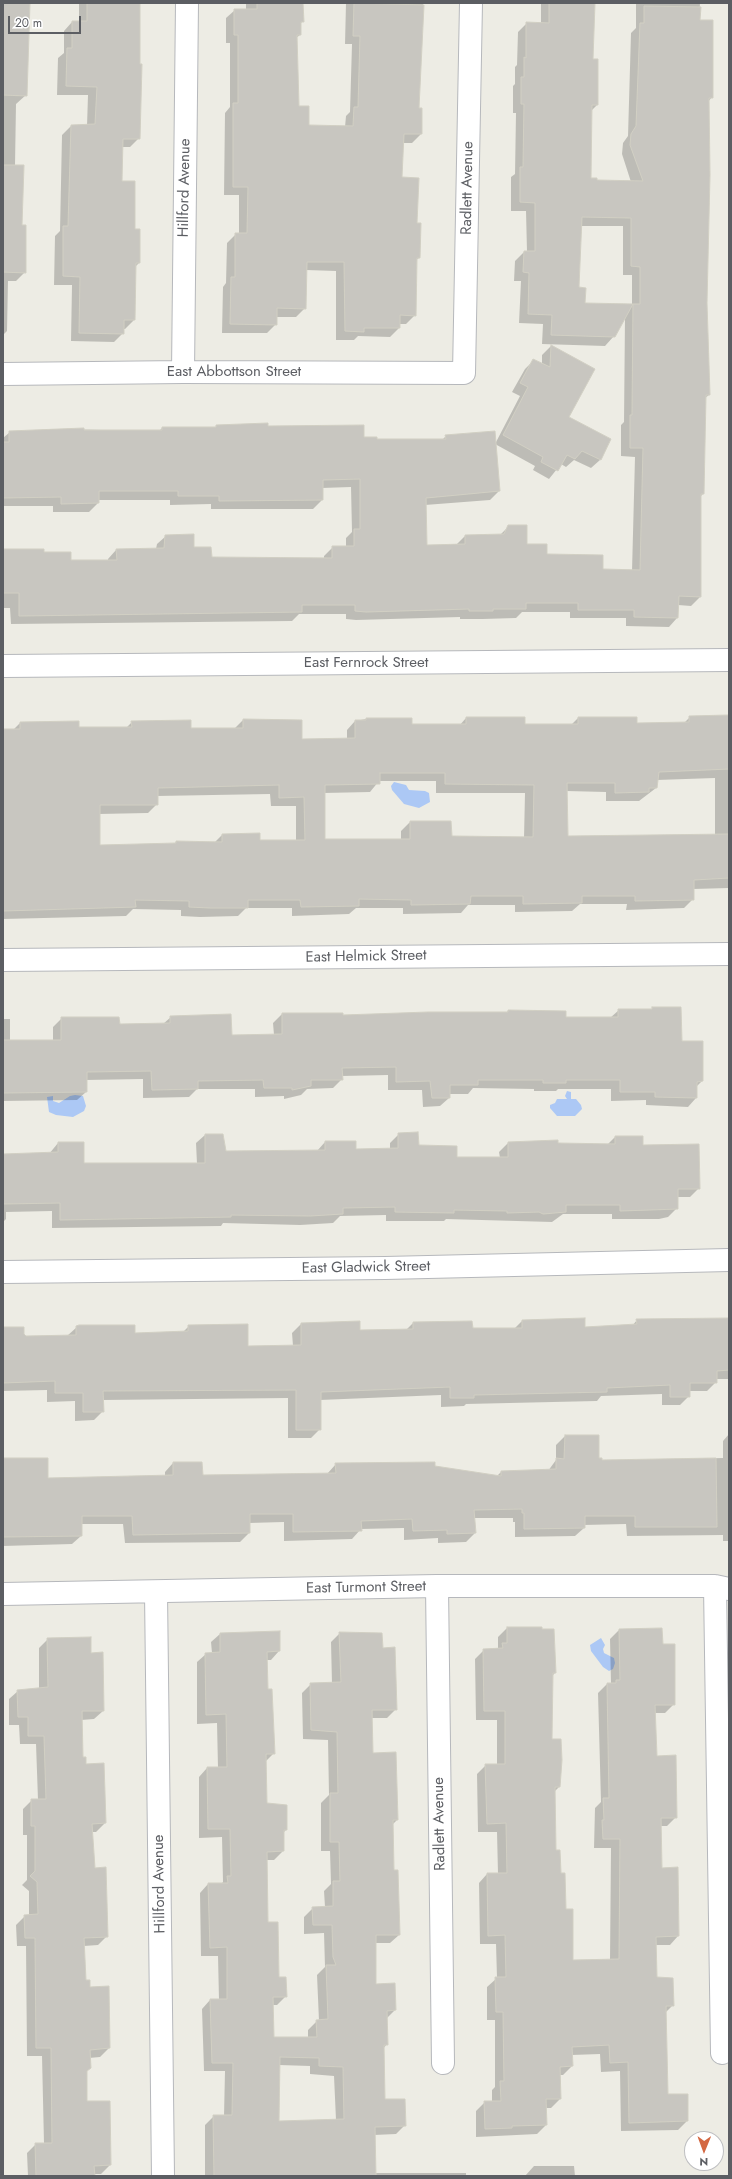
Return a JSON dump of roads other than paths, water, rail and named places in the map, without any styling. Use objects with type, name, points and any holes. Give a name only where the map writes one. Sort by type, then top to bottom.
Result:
[{"type":"street","name":"Hillford Avenue","points":[[183,372],[186,3]]},
{"type":"street","name":"Radlett Avenue","points":[[464,373],[471,3]]},
{"type":"street","name":"East Abbottson Street","points":[[3,374],[183,372],[464,373]]},
{"type":"street","name":"East Fernrock Street","points":[[3,666],[729,660]]},
{"type":"street","name":"East Helmick Street","points":[[3,960],[729,954]]},
{"type":"street","name":"East Gladwick Street","points":[[3,1272],[385,1268],[729,1260]]},
{"type":"street","name":"Radlett Avenue","points":[[437,1586],[443,2062]]},
{"type":"street","name":"East Turmont Street","points":[[3,1594],[437,1586],[722,1587]]},
{"type":"street","points":[[722,1587],[722,2053]]},
{"type":"street","name":"Hillford Avenue","points":[[156,1592],[163,2176]]},
{"type":"water","points":[[394,782],[406,785],[409,790],[425,791],[429,793],[430,802],[419,808],[404,804],[392,790],[391,786]]},
{"type":"water","points":[[567,1091],[571,1092],[571,1099],[576,1099],[581,1105],[582,1109],[575,1116],[557,1116],[550,1108],[550,1105],[555,1103],[557,1099],[567,1099],[565,1096]]},
{"type":"water","points":[[53,1096],[53,1101],[59,1103],[70,1096],[83,1096],[86,1106],[84,1111],[73,1117],[56,1115],[49,1112],[47,1097]]},
{"type":"water","points":[[601,1638],[605,1645],[603,1649],[604,1653],[614,1658],[615,1663],[613,1669],[609,1671],[603,1667],[591,1651],[590,1645]]}]
